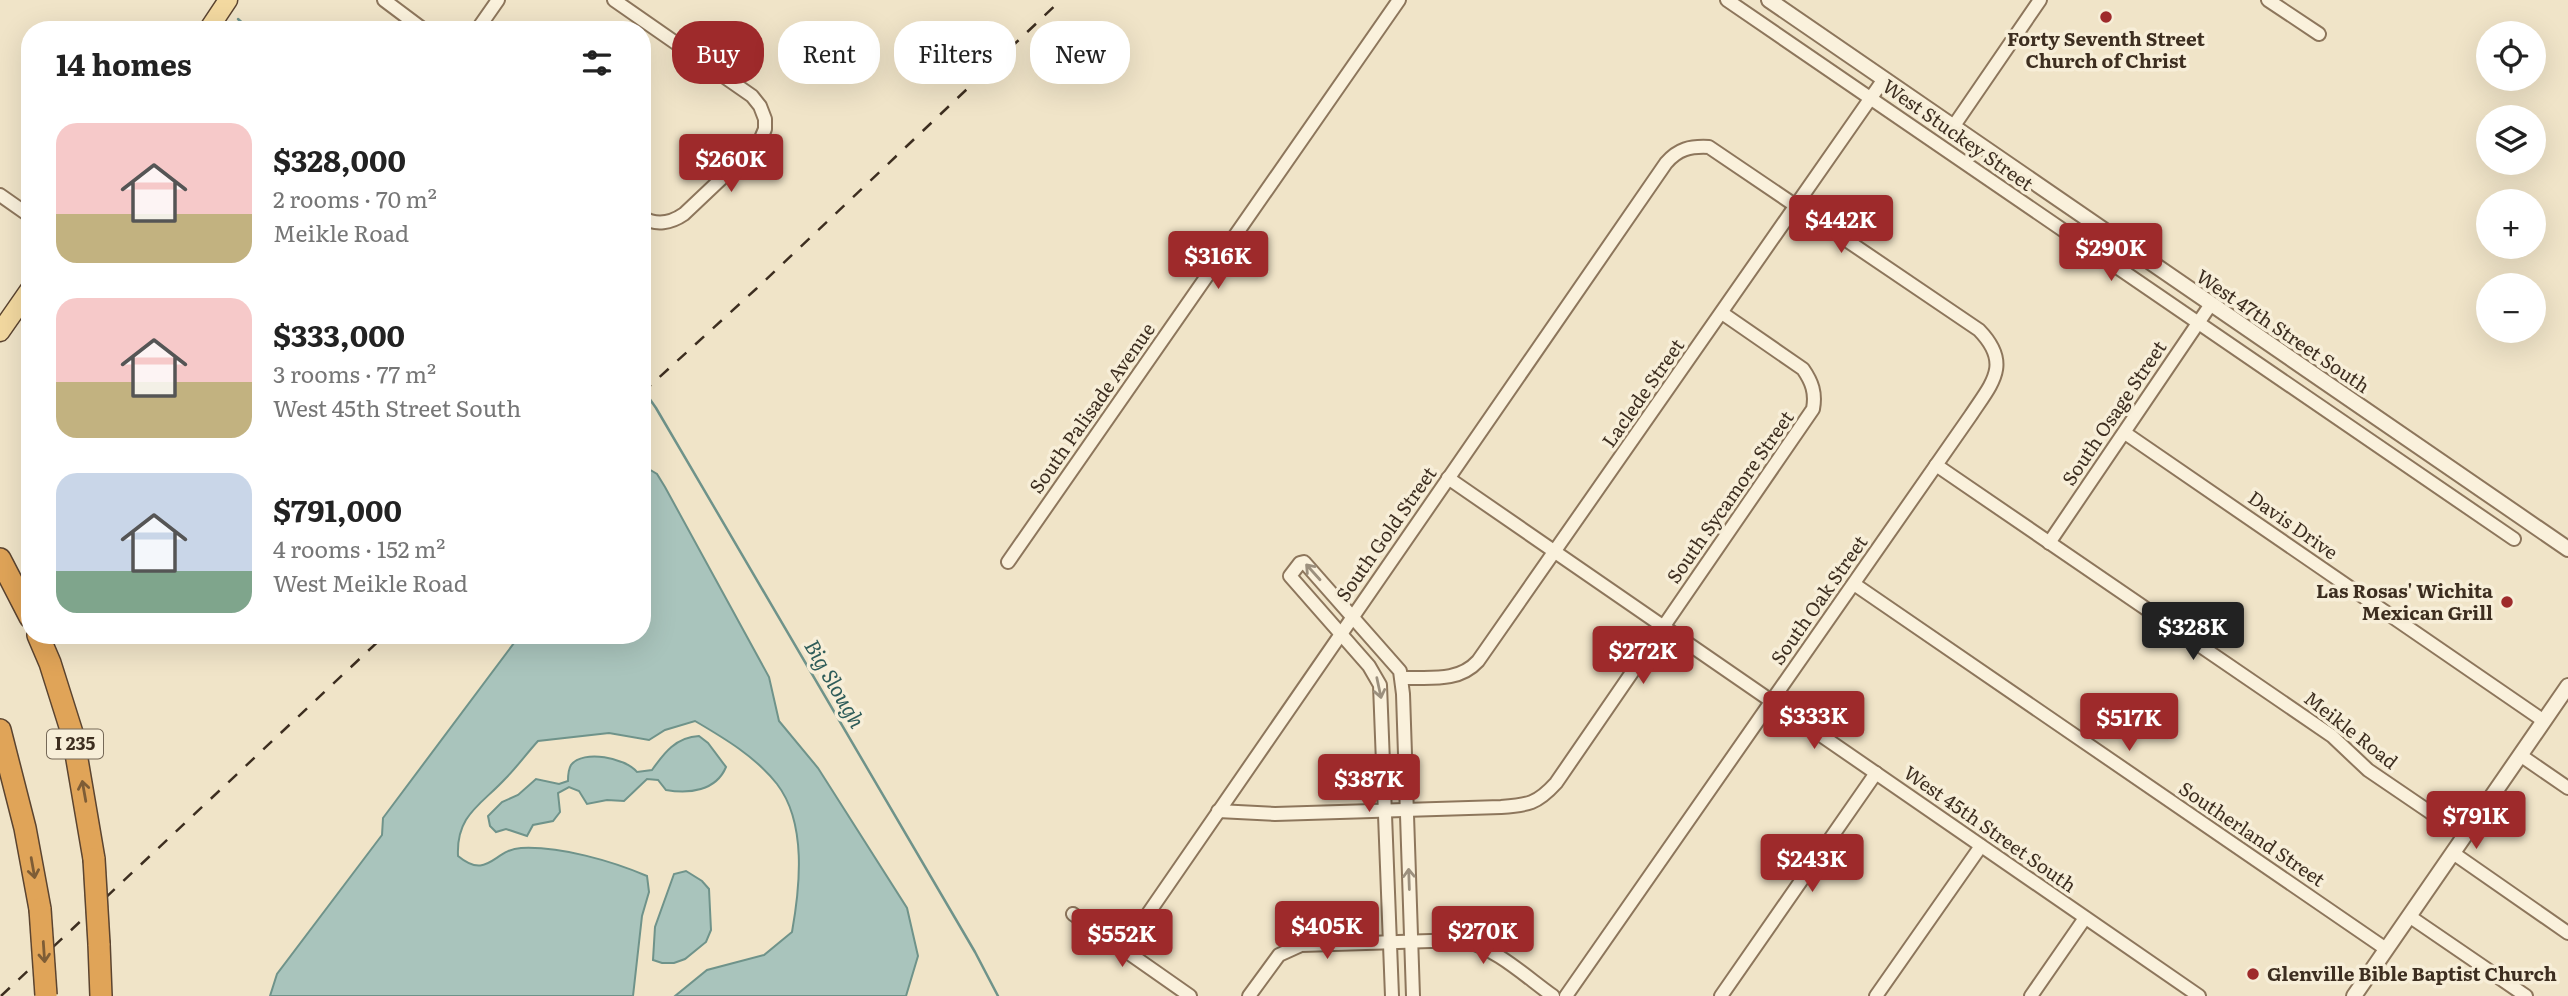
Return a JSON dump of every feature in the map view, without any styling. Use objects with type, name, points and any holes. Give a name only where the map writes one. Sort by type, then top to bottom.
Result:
[{"type":"highway","points":[[0,559],[21,600]]},
{"type":"highway","name":"I 235","points":[[42,644],[74,736],[94,859],[101,996]]},
{"type":"highway","points":[[0,730],[25,828],[40,909],[46,995]]},
{"type":"main road","points":[[214,21],[228,0]]},
{"type":"main road","points":[[0,332],[21,302]]},
{"type":"street","points":[[384,0],[412,21]]},
{"type":"street","points":[[483,21],[498,0]]},
{"type":"street","points":[[614,0],[645,21]]},
{"type":"street","name":"South Palisade Avenue","points":[[1008,562],[1399,0]]},
{"type":"street","name":"West Stuckey Street","points":[[1727,0],[2514,539]]},
{"type":"street","name":"West 47th Street South","points":[[1769,0],[2568,550]]},
{"type":"street","points":[[1953,127],[2040,0]]},
{"type":"street","points":[[2268,0],[2319,34]]},
{"type":"street","points":[[651,25],[738,85],[761,106],[765,119],[765,129],[759,143],[738,165],[675,220],[656,223],[651,221]]},
{"type":"street","name":"Laclede Street","points":[[1402,678],[1452,677],[1473,667],[1495,640],[1884,79]]},
{"type":"street","name":"South Gold Street","points":[[1123,950],[1666,163],[1688,147],[1709,147],[1797,205]]},
{"type":"street","points":[[0,195],[21,210]]},
{"type":"street","name":"South Oak Street","points":[[1566,996],[1936,465],[1991,385],[1998,368],[1987,339],[1979,330],[1797,205]]},
{"type":"street","name":"South Osage Street","points":[[2049,543],[2211,304]]},
{"type":"street","name":"South Sycamore Street","points":[[1218,811],[1275,814],[1522,805],[1541,799],[1556,783],[1811,413],[1815,401],[1812,384],[1803,369],[1722,313]]},
{"type":"street","name":"Davis Drive","points":[[2125,433],[2544,721]]},
{"type":"street","name":"Meikle Road","points":[[1936,465],[2329,734],[2368,770],[2465,836]]},
{"type":"street","name":"West 45th Street South","points":[[1448,478],[2191,994]]},
{"type":"street","points":[[1392,996],[1380,685],[1369,666],[1290,576],[1296,567],[1304,562],[1397,666],[1402,678],[1413,996]]},
{"type":"street","name":"Southerland Street","points":[[1854,584],[2386,949]]},
{"type":"street","points":[[2354,996],[2568,686]]},
{"type":"street","points":[[2521,755],[2568,788]]},
{"type":"street","points":[[1721,996],[1875,773]]},
{"type":"street","points":[[1876,996],[1981,846]]},
{"type":"street","points":[[2453,853],[2568,933]]},
{"type":"street","points":[[1073,915],[1190,996]]},
{"type":"street","points":[[2409,916],[2526,996]]},
{"type":"street","points":[[2031,996],[2085,918]]},
{"type":"street","points":[[1249,996],[1279,955],[1301,945],[1464,940],[1479,944],[1553,996]]},
{"type":"water","points":[[651,470],[657,474],[665,487],[769,677],[779,721],[818,768],[907,908],[918,956],[906,996],[675,996],[707,970],[764,955],[792,932],[799,876],[793,817],[777,784],[749,757],[695,721],[665,730],[649,740],[609,733],[538,741],[472,812],[461,830],[458,842],[458,856],[477,865],[484,865],[504,853],[521,848],[552,849],[618,865],[647,876],[649,892],[642,916],[633,996],[270,996],[277,974],[382,835],[383,818],[513,644],[651,644]]},
{"type":"water","points":[[699,736],[708,743],[726,767],[709,786],[692,791],[666,790],[658,780],[647,779],[624,801],[607,800],[587,804],[579,791],[569,787],[558,793],[560,812],[553,821],[533,825],[527,836],[506,829],[496,832],[490,826],[488,816],[502,802],[518,795],[536,779],[559,784],[568,781],[570,767],[577,760],[604,757],[624,763],[637,772],[652,770],[677,743]]},
{"type":"water","points":[[686,871],[709,889],[711,930],[706,942],[685,959],[662,963],[653,960],[655,927],[674,874]]},
{"type":"waterway","name":"Big Slough","points":[[651,401],[975,952],[998,996]]},
{"type":"railway","points":[[651,385],[1061,0]]},
{"type":"railway","points":[[1,996],[375,644]]},
{"type":"place","name":"Forty Seventh Street Church of Christ","points":[[2106,17]]},
{"type":"place","name":"Las Rosas' Wichita Mexican Grill","points":[[2507,602]]},
{"type":"place","name":"Glenville Bible Baptist Church","points":[[2253,974]]}]
